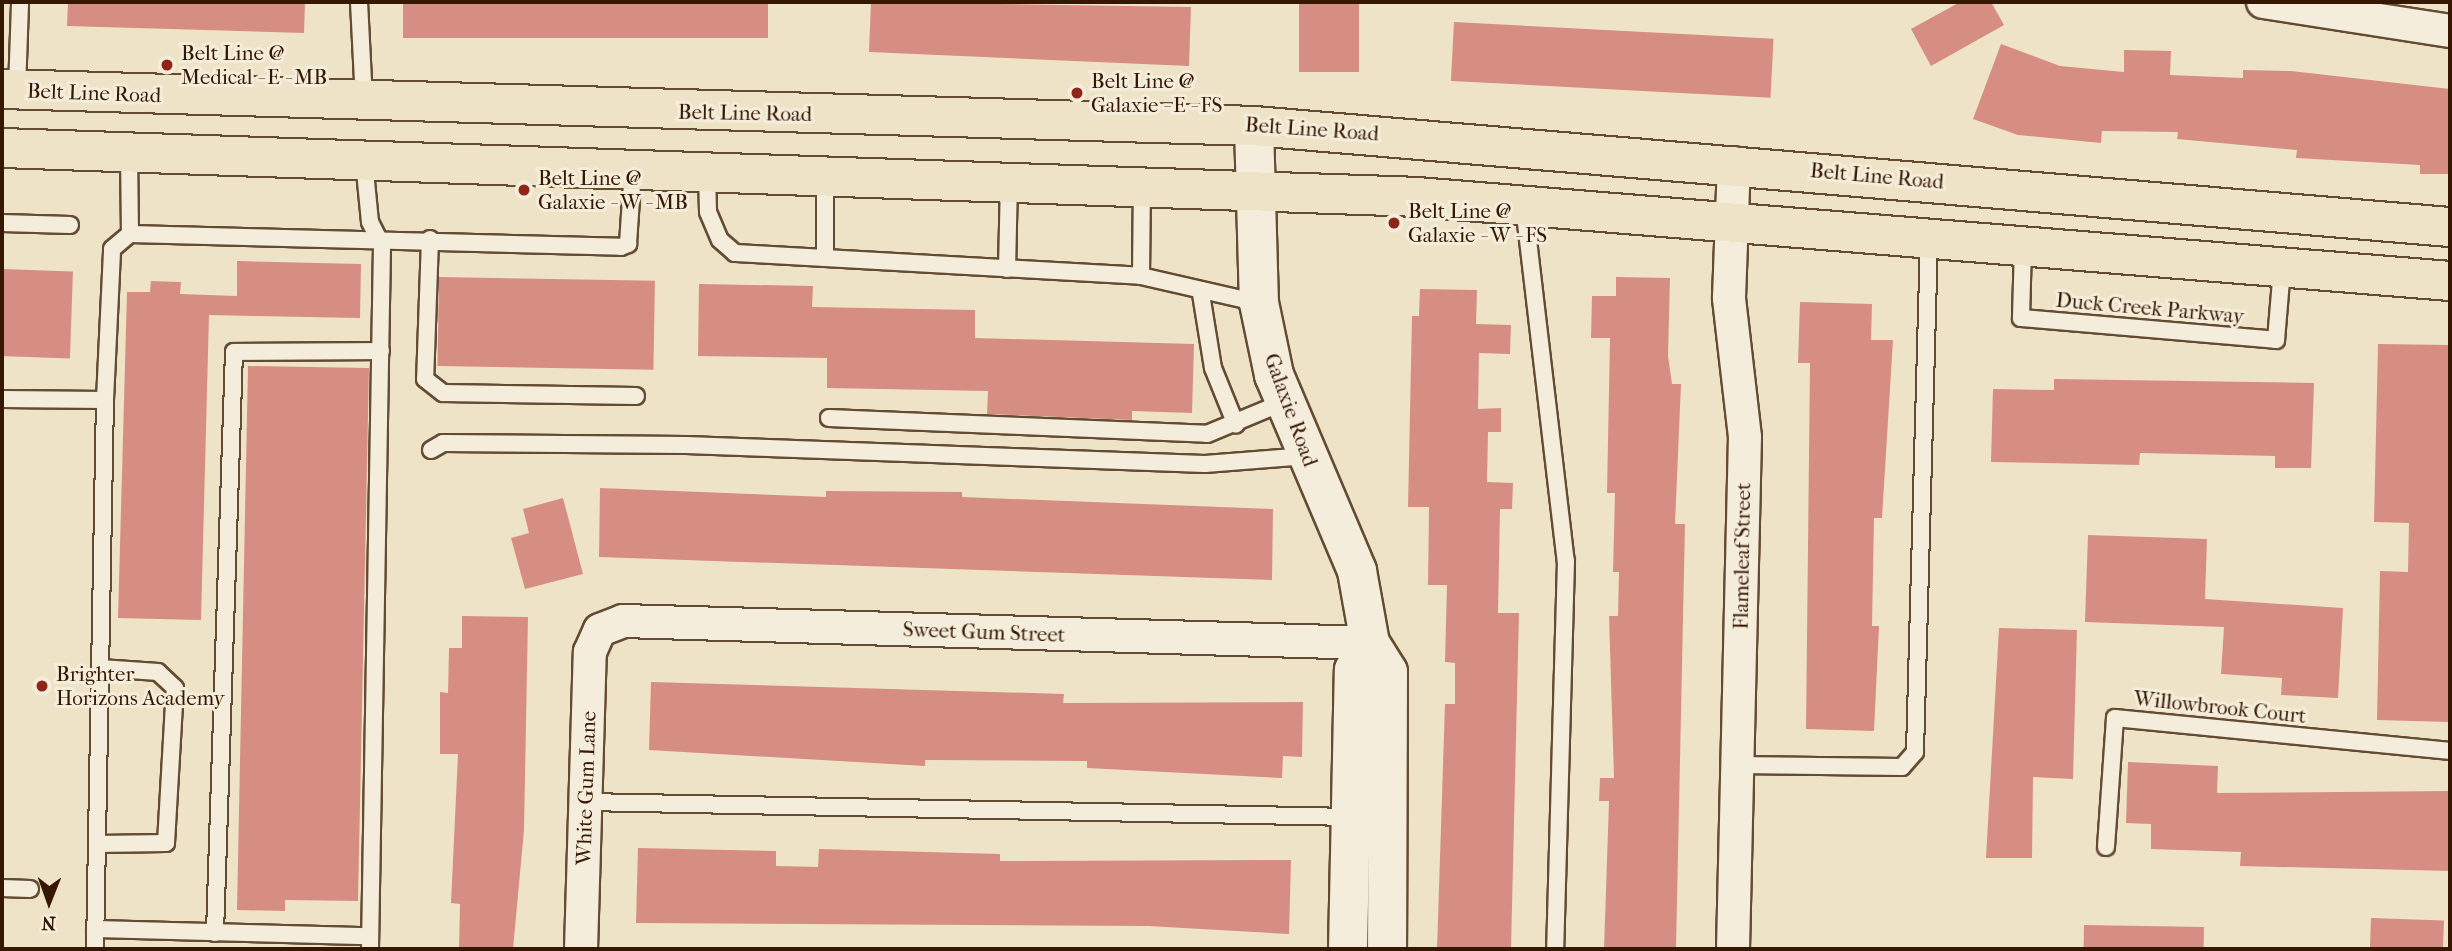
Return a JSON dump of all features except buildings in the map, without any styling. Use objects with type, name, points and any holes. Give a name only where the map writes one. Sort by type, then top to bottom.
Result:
[{"type":"main road","name":"Belt Line Road","points":[[9,90],[1254,125],[1734,163],[2450,227]]},
{"type":"main road","points":[[363,161],[364,102]]},
{"type":"main road","points":[[2,148],[1257,189],[1524,205],[2450,281]]},
{"type":"street","points":[[2263,2],[2450,32]]},
{"type":"street","name":"Galaxie Road","points":[[1254,125],[1259,303],[1284,402],[1357,571],[1370,643],[1388,672],[1390,702],[1387,949]]},
{"type":"street","name":"Flameleaf Street","points":[[1732,949],[1745,437],[1731,342],[1734,163]]},
{"type":"street","name":"Sweet Gum Street","points":[[600,630],[623,621],[1370,643]]},
{"type":"street","name":"White Gum Lane","points":[[581,949],[590,652],[600,630]]},
{"type":"street","points":[[1348,949],[1354,670],[1370,643]]},
{"type":"lane","points":[[359,2],[364,102]]},
{"type":"lane","points":[[9,90],[13,4]]},
{"type":"lane","points":[[130,153],[130,234]]},
{"type":"lane","points":[[95,929],[215,933],[370,943],[381,351],[378,237],[369,222],[363,161]]},
{"type":"lane","points":[[95,949],[106,400],[112,249],[130,234],[378,237],[621,247],[628,244],[633,167]]},
{"type":"lane","points":[[707,170],[708,212],[734,253],[1141,276],[1201,294],[1259,303]]},
{"type":"lane","points":[[825,174],[825,258]]},
{"type":"lane","points":[[1007,269],[1009,181]]},
{"type":"lane","points":[[1141,276],[1142,185]]},
{"type":"lane","points":[[1524,205],[1566,561],[1555,949]]},
{"type":"lane","points":[[2,223],[70,225]]},
{"type":"lane","points":[[430,239],[425,379],[443,393],[636,397]]},
{"type":"lane","points":[[1737,765],[1902,767],[1915,752],[1928,239]]},
{"type":"lane","name":"Duck Creek Parkway","points":[[2023,246],[2021,318],[2276,340],[2282,269]]},
{"type":"lane","points":[[1201,294],[1213,368],[1236,425]]},
{"type":"lane","points":[[215,933],[234,352],[381,351]]},
{"type":"lane","points":[[2,399],[106,400]]},
{"type":"lane","points":[[829,418],[1207,434],[1236,425],[1284,402]]},
{"type":"lane","points":[[431,450],[443,443],[686,445],[1205,464],[1307,456]]},
{"type":"lane","points":[[97,844],[166,843],[175,688],[158,672],[100,668]]},
{"type":"lane","name":"Willowbrook Court","points":[[2106,847],[2115,718],[2450,751]]},
{"type":"lane","points":[[585,802],[1350,817]]},
{"type":"lane","points":[[2,888],[30,889]]},
{"type":"place","name":"Belt Line @ Medical - E - MB","points":[[167,65]]},
{"type":"place","name":"Belt Line @ Galaxie - E - FS","points":[[1077,93]]},
{"type":"place","name":"Belt Line @ Galaxie - W - MB","points":[[524,190]]},
{"type":"place","name":"Belt Line @ Galaxie - W - FS","points":[[1394,223]]},
{"type":"place","name":"Brighter Horizons Academy","points":[[42,686]]}]
